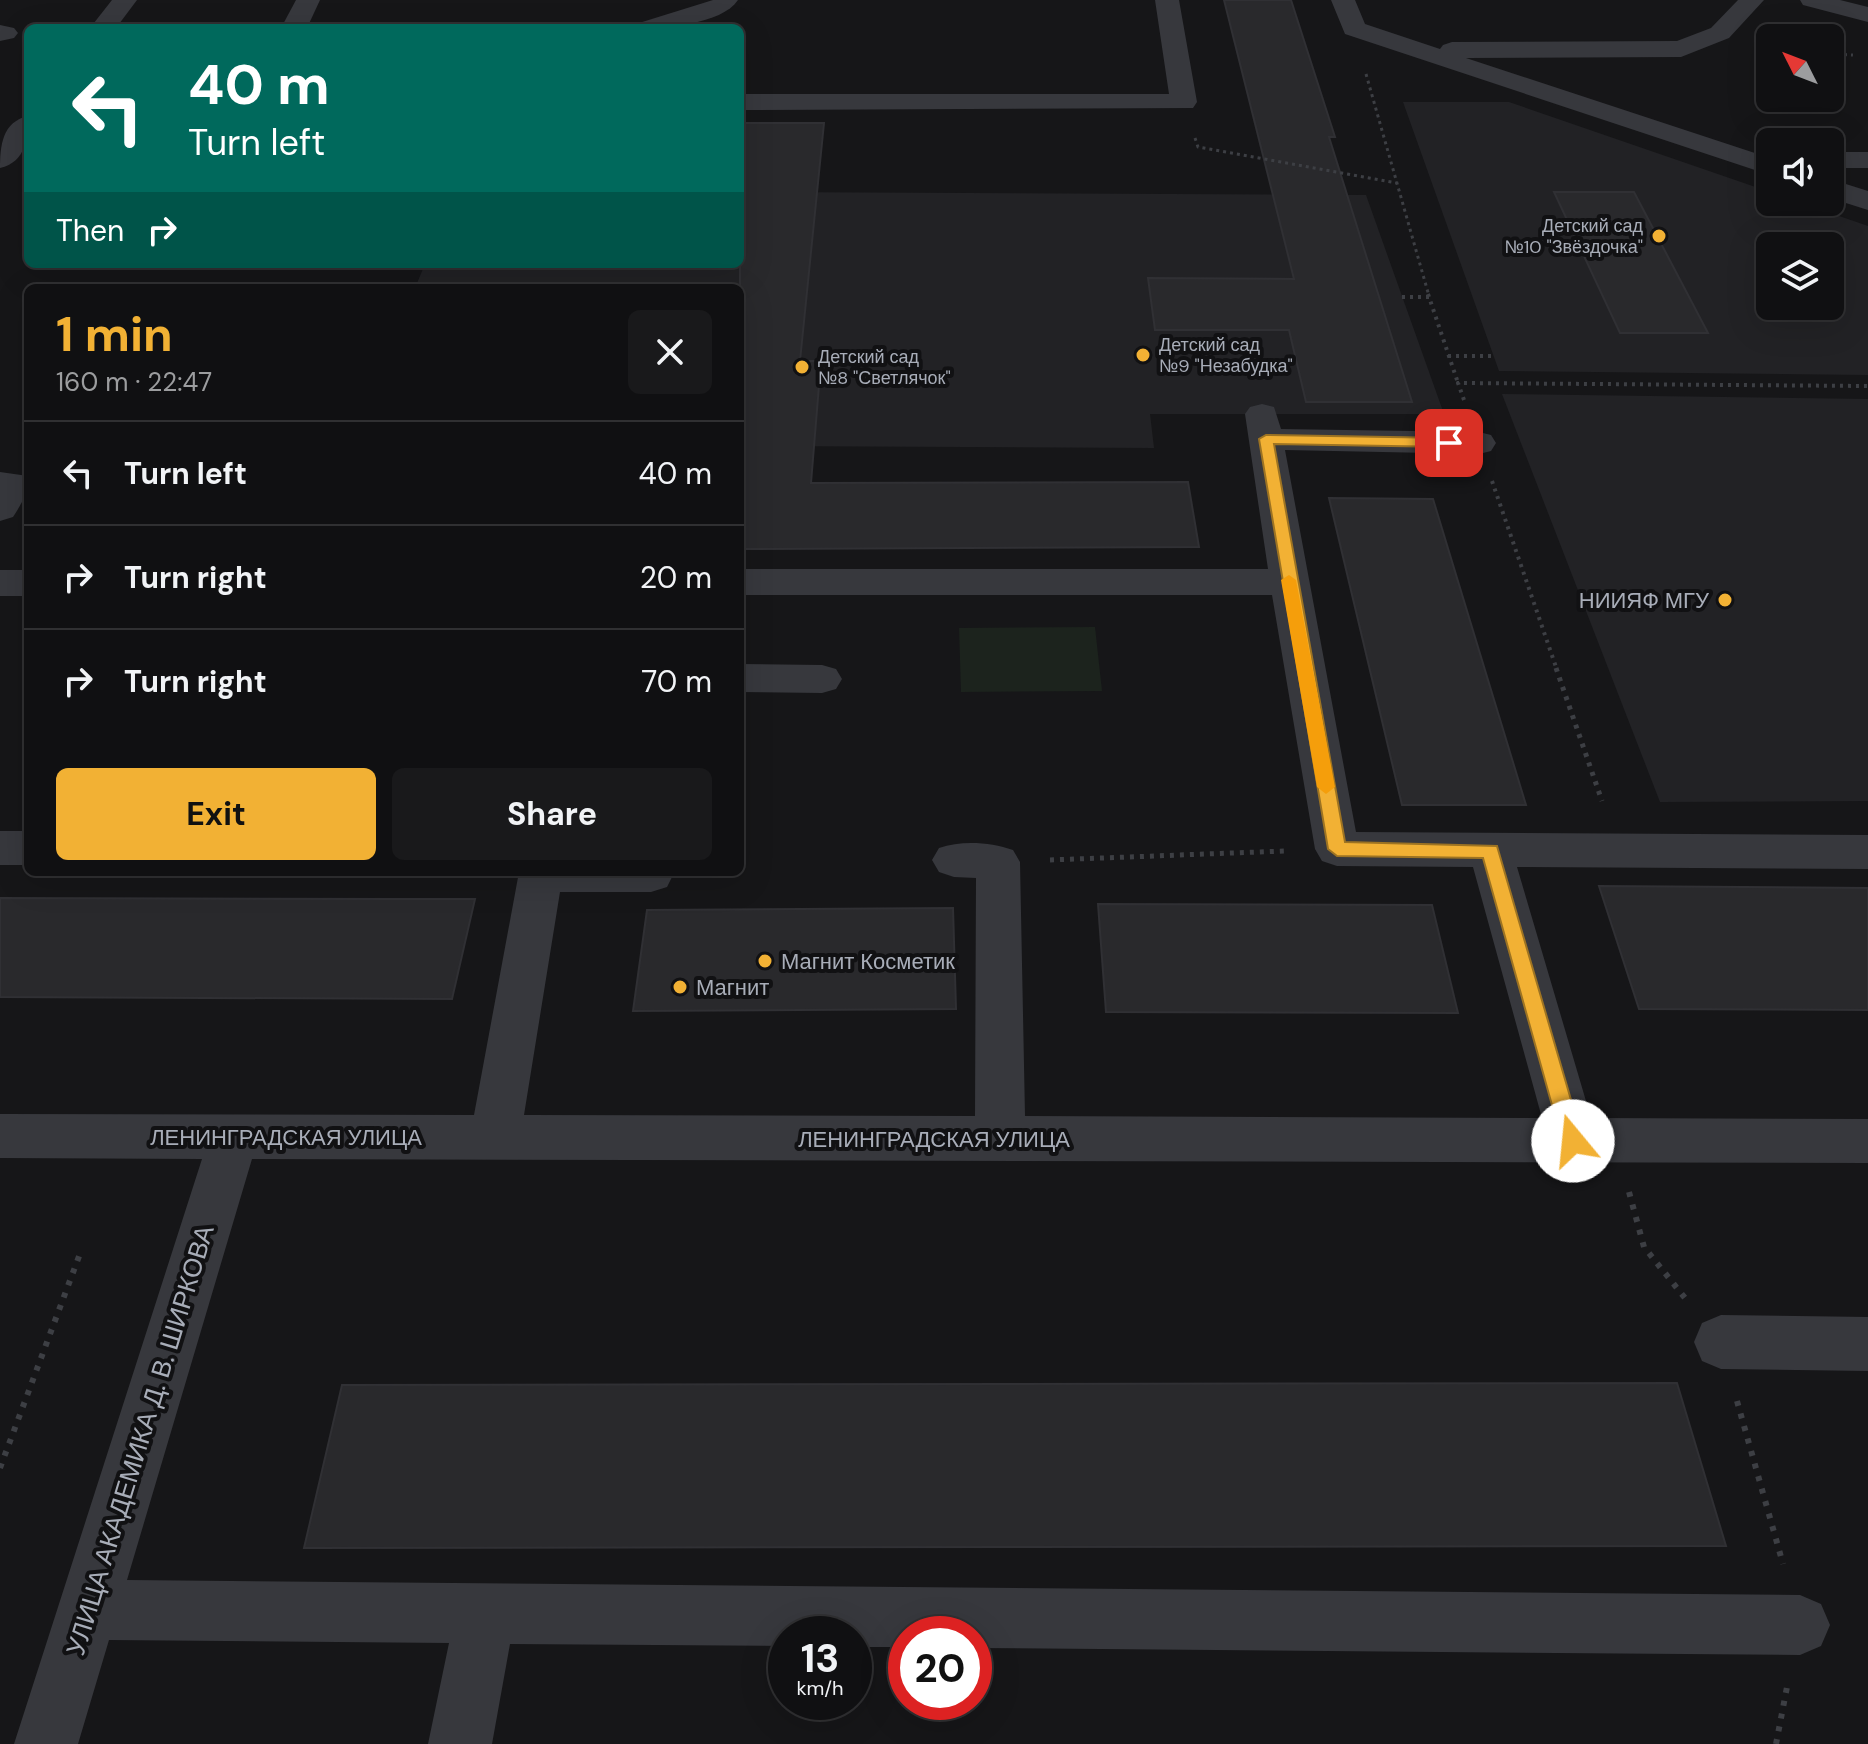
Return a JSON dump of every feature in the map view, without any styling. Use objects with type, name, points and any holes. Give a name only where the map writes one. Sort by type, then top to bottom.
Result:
[{"type":"street","points":[[106,24],[125,0]]},
{"type":"street","points":[[296,24],[308,0]]},
{"type":"street","points":[[661,24],[722,5],[726,0]]},
{"type":"street","points":[[744,102],[1184,102],[1167,0]]},
{"type":"street","points":[[1343,0],[1354,29],[1756,161]]},
{"type":"street","points":[[1417,50],[1681,49],[1720,33],[1752,0]]},
{"type":"street","points":[[1812,0],[1868,15]]},
{"type":"street","points":[[24,130],[0,163],[24,166]]},
{"type":"street","points":[[1844,160],[1868,160]]},
{"type":"street","points":[[1844,193],[1868,201]]},
{"type":"street","points":[[1479,443],[1264,427],[1337,849],[1868,852]]},
{"type":"street","points":[[744,582],[1289,582]]},
{"type":"street","points":[[0,583],[24,583]]},
{"type":"street","points":[[744,678],[822,679]]},
{"type":"street","points":[[0,848],[24,848]]},
{"type":"street","points":[[1490,851],[1593,1141]]},
{"type":"street","points":[[976,861],[1000,1139]]},
{"type":"street","points":[[495,1137],[541,876]]},
{"type":"street","name":"ЛЕНИНГРАДСКАЯ УЛИЦА","points":[[0,1136],[1868,1141]]},
{"type":"street","name":"УЛИЦА АКАДЕМИКА Д. В. ШИРКОВА","points":[[46,1744],[234,1136]]},
{"type":"street","points":[[1721,1342],[1868,1344]]},
{"type":"street","points":[[88,1610],[1800,1625]]},
{"type":"street","points":[[460,1744],[485,1613]]},
{"type":"path","points":[[1354,29],[1448,356],[1619,851]]},
{"type":"path","points":[[1844,55],[1855,55]]},
{"type":"path","points":[[1184,102],[1198,147],[1397,183]]},
{"type":"path","points":[[1402,297],[1429,297]]},
{"type":"path","points":[[1448,356],[1493,356]]},
{"type":"path","points":[[1458,383],[1868,386]]},
{"type":"path","points":[[976,861],[1337,849]]},
{"type":"path","points":[[1593,1141],[1644,1247],[1721,1342],[1800,1625],[1776,1744]]},
{"type":"path","points":[[0,1468],[81,1251]]},
{"type":"shaded area","name":"Детский сад №10 \"Звёздочка\"","points":[[1403,102],[1509,102],[1756,187],[1756,216],[1839,216],[1868,226],[1868,375],[1499,371]]},
{"type":"shaded area","name":"Детский сад №9 \"Незабудка\"","points":[[744,192],[1366,195],[1444,414],[1150,414],[1154,448],[744,446],[744,284],[417,284],[423,268],[744,268]]},
{"type":"shaded area","name":"НИИЯФ МГУ","points":[[1502,394],[1868,399],[1868,801],[1660,802]]},
{"type":"shaded area","points":[[1095,627],[1102,691],[961,692],[959,628]]},
{"type":"building","points":[[1224,0],[1291,0],[1335,137],[1329,137],[1412,402],[1306,402],[1289,330],[1155,330],[1148,278],[1294,279]]},
{"type":"building","points":[[744,123],[824,123],[800,361],[821,361],[811,483],[1188,482],[1199,547],[744,549],[744,284],[740,284],[740,268],[744,268]]},
{"type":"building","points":[[1554,192],[1634,192],[1708,333],[1620,333]]},
{"type":"building","points":[[1329,498],[1433,499],[1526,805],[1402,805]]},
{"type":"building","points":[[1599,886],[1868,888],[1868,1010],[1639,1009]]},
{"type":"building","points":[[0,898],[475,899],[452,999],[0,997]]},
{"type":"building","points":[[1098,904],[1432,905],[1458,1013],[1106,1012]]},
{"type":"building","points":[[953,908],[956,1009],[633,1011],[647,910]]},
{"type":"building","points":[[1677,1383],[1726,1546],[304,1548],[342,1385]]},
{"type":"slow traffic","points":[[1289,580],[1326,787]]},
{"type":"place","name":"Детский сад №10 \"Звёздочка\"","points":[[1659,236]]},
{"type":"place","name":"Детский сад №9 \"Незабудка\"","points":[[1143,355]]},
{"type":"place","name":"Детский сад №8 \"Светлячок\"","points":[[802,367]]},
{"type":"place","name":"НИИЯФ МГУ","points":[[1725,600]]},
{"type":"place","name":"Магнит Косметик","points":[[765,961]]},
{"type":"place","name":"Магнит","points":[[680,987]]},
{"type":"route","points":[[1449,443],[1266,439],[1337,849],[1490,851],[1544,1049],[1573,1141]]}]
